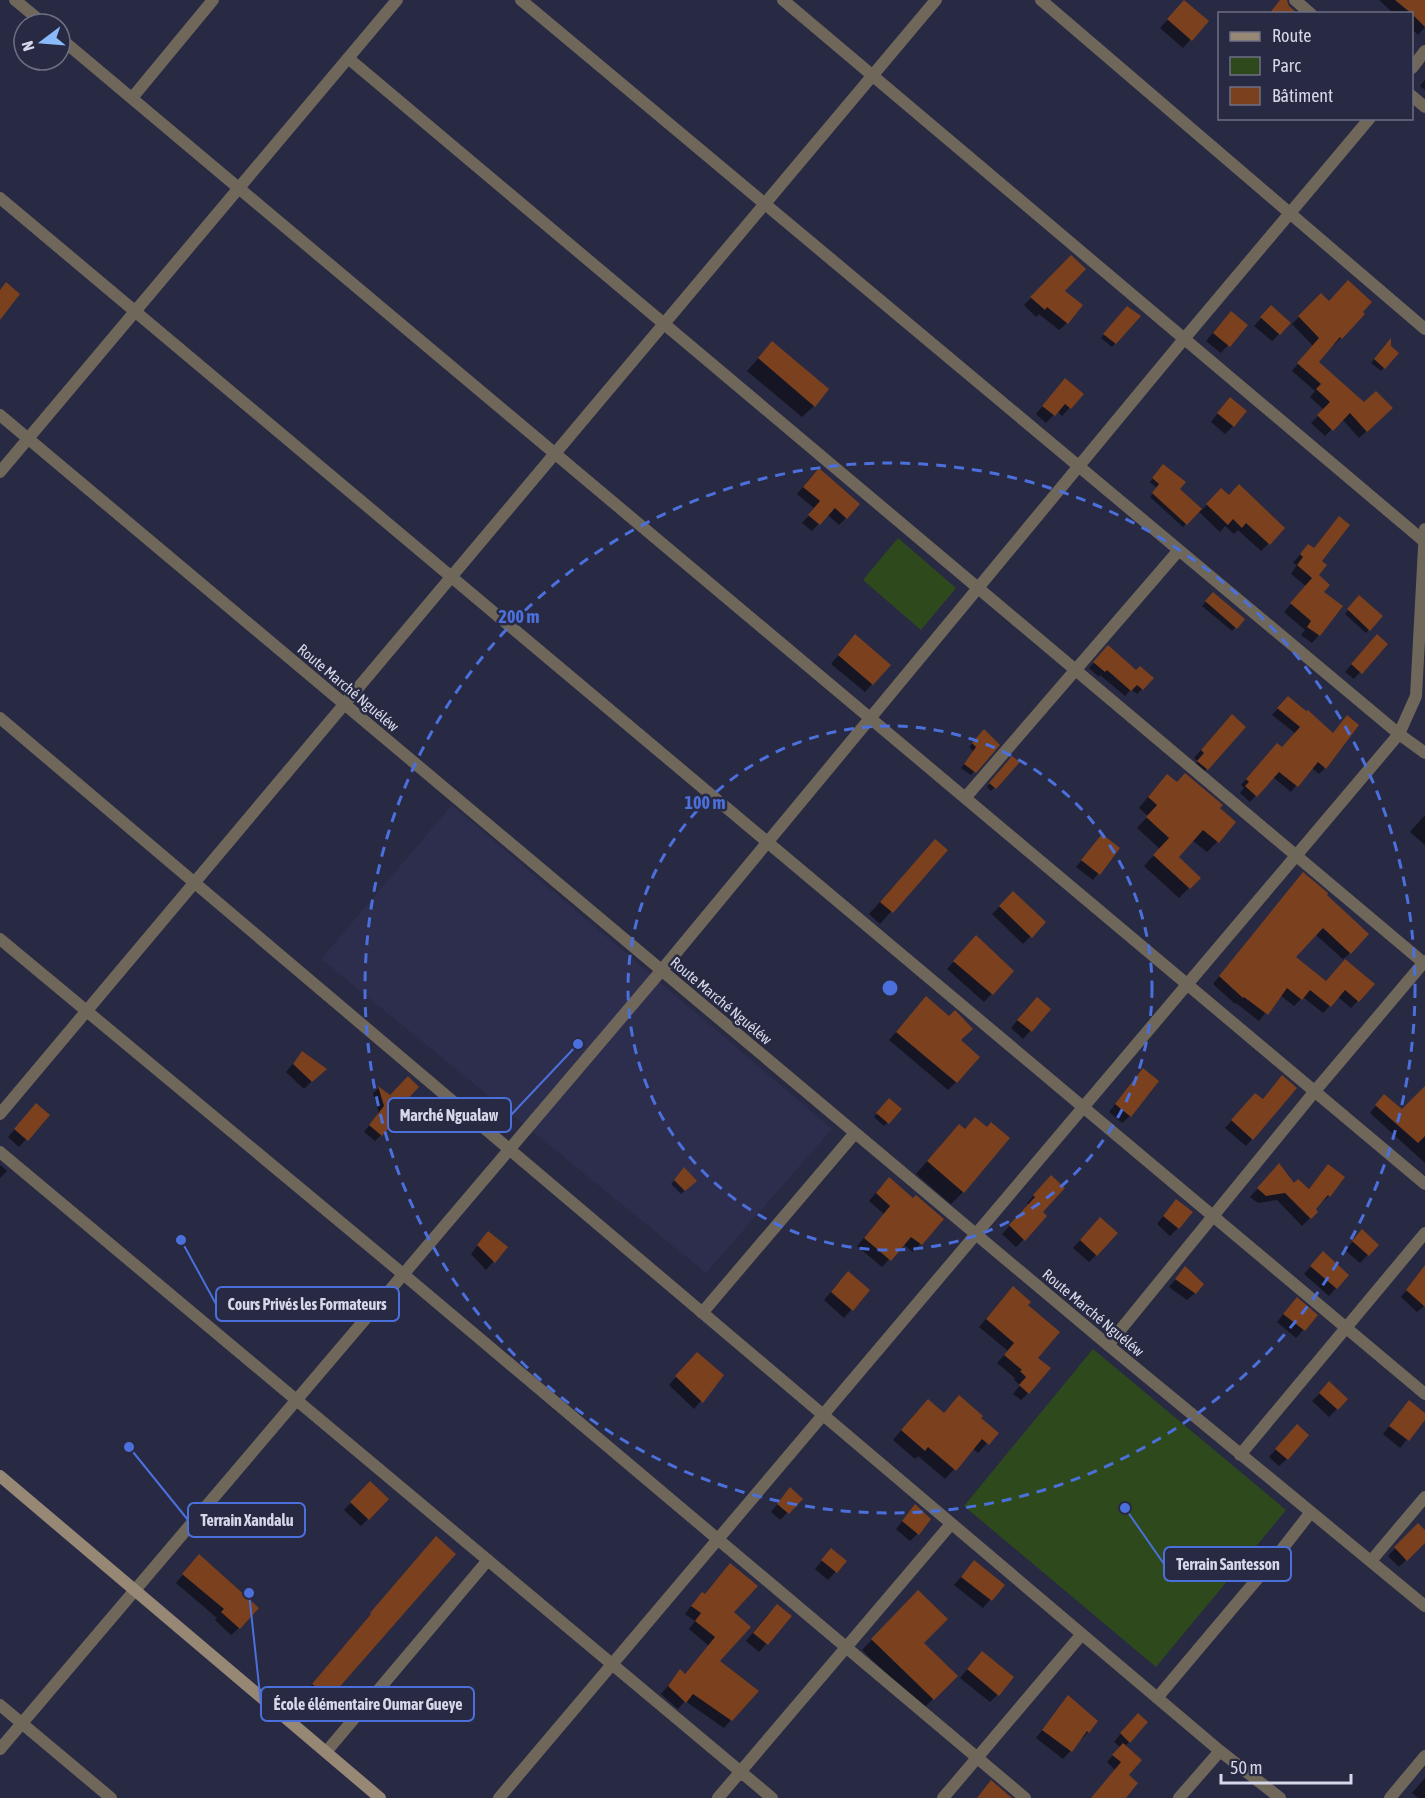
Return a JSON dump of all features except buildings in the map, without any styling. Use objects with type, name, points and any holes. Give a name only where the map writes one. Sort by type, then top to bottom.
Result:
[{"type":"main road","points":[[0,1476],[380,1798]]},
{"type":"street","points":[[15,0],[30,12]]},
{"type":"street","points":[[132,98],[213,0]]},
{"type":"street","points":[[0,472],[397,0]]},
{"type":"street","points":[[521,0],[1425,753]]},
{"type":"street","points":[[783,0],[1425,542]]},
{"type":"street","points":[[0,1114],[936,0]]},
{"type":"street","points":[[1041,0],[1425,329]]},
{"type":"street","points":[[1295,0],[1309,12]]},
{"type":"street","points":[[72,48],[1425,1184]]},
{"type":"street","points":[[1413,67],[1425,51]]},
{"type":"street","points":[[348,58],[1425,963],[1315,1091],[1108,1345]]},
{"type":"street","points":[[1413,97],[1425,107]]},
{"type":"street","points":[[0,1749],[661,970],[1368,120]]},
{"type":"street","points":[[0,198],[1425,1394]]},
{"type":"street","name":"Route Marché Nguéléw","points":[[0,415],[975,1234],[1425,1606]]},
{"type":"street","points":[[498,1798],[1400,734],[1416,696],[1425,530]]},
{"type":"street","points":[[965,798],[1179,550]]},
{"type":"street","points":[[0,718],[1157,1698],[1280,1798]]},
{"type":"street","points":[[0,939],[1025,1798]]},
{"type":"street","points":[[702,1313],[855,1133]]},
{"type":"street","points":[[0,1152],[772,1798]]},
{"type":"street","points":[[1240,1455],[1425,1233]]},
{"type":"street","points":[[1371,1562],[1425,1497]]},
{"type":"street","points":[[1157,1698],[1311,1512]]},
{"type":"street","points":[[718,1798],[951,1524]]},
{"type":"street","points":[[326,1752],[488,1560]]},
{"type":"street","points":[[943,1798],[1082,1634]]},
{"type":"street","points":[[0,1704],[111,1798]]},
{"type":"street","points":[[1179,1798],[1220,1751]]},
{"type":"street","points":[[1390,1798],[1425,1756]]},
{"type":"shaded area","points":[[452,805],[832,1129],[706,1273],[321,959]]},
{"type":"green space","points":[[898,538],[956,588],[921,630],[863,580]]},
{"type":"green space","points":[[1093,1349],[1286,1510],[1156,1667],[964,1506]]},
{"type":"place","name":"Marché Ngualaw","points":[[578,1044]]},
{"type":"place","name":"Cours Privés les Formateurs","points":[[181,1240]]},
{"type":"place","name":"Terrain Xandalu","points":[[129,1447]]},
{"type":"place","name":"Terrain Santesson","points":[[1125,1508]]},
{"type":"place","name":"École élémentaire Oumar Gueye","points":[[249,1593]]}]
